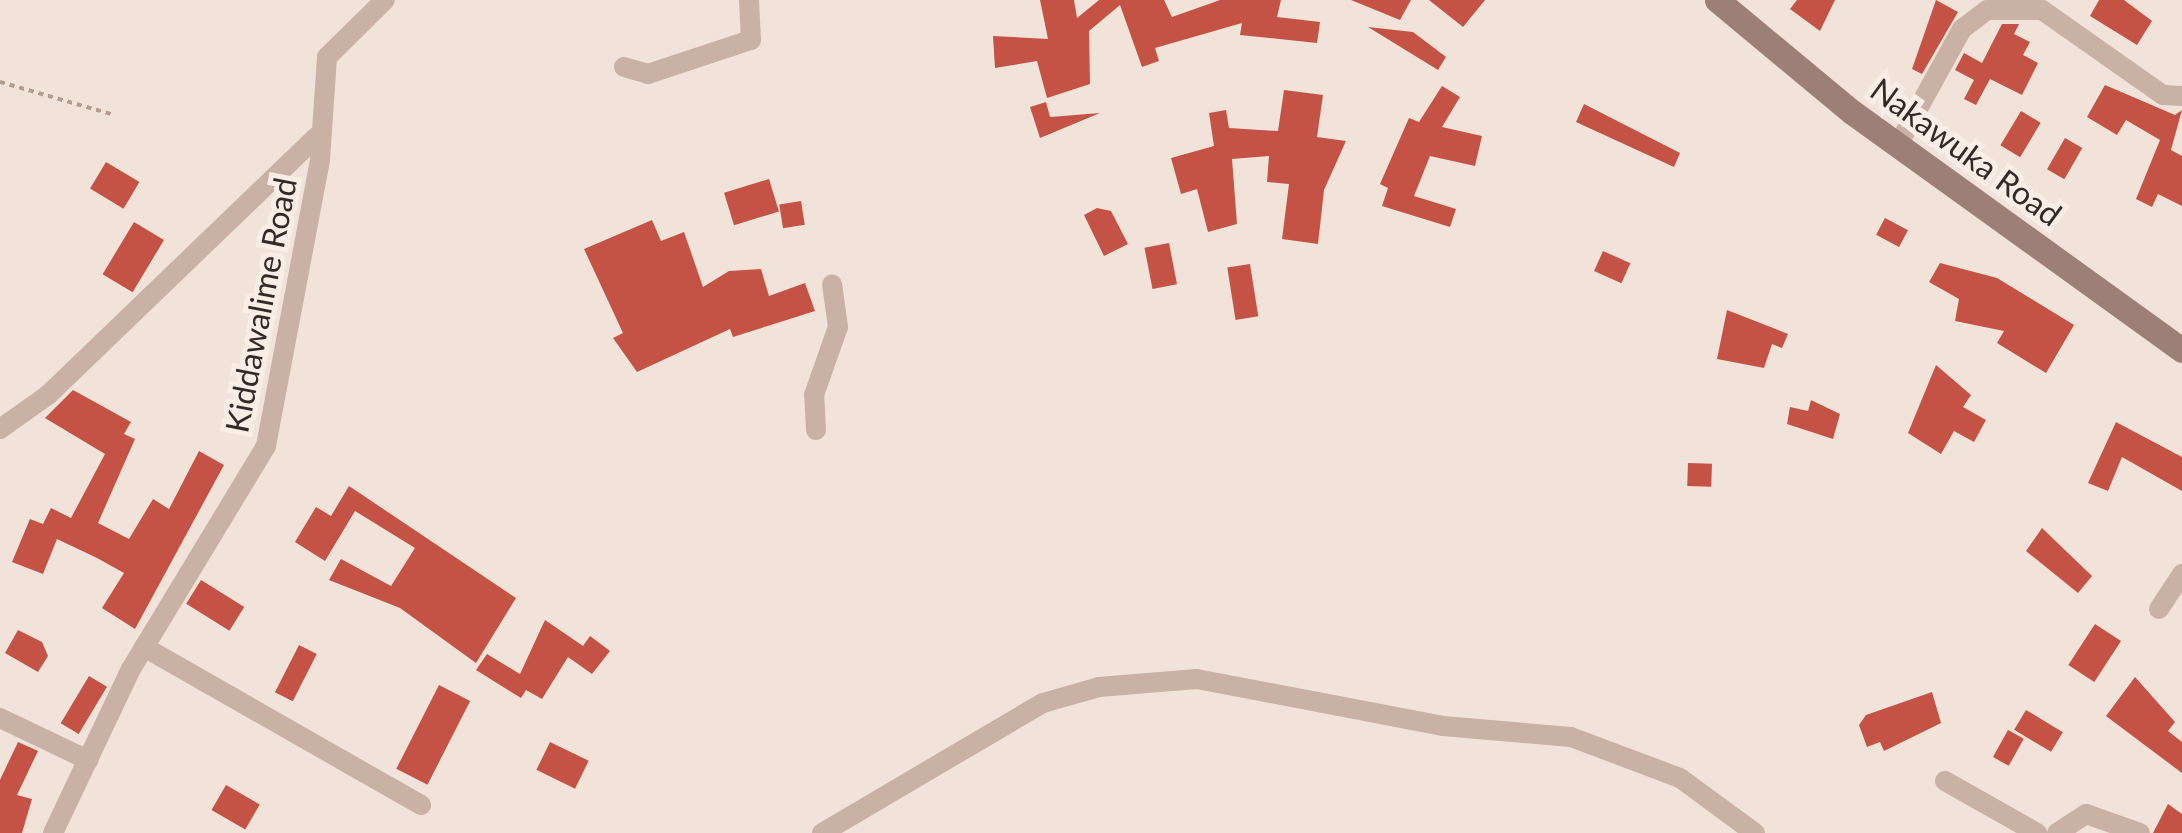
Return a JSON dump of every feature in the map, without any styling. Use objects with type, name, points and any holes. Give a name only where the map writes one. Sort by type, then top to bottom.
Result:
[{"type":"main road","name":"Nakawuka Road","points":[[1717,0],[1898,145],[2182,350]]},
{"type":"street","name":"Kiddawalime Road","points":[[53,833],[144,647],[266,446],[320,160],[317,136],[327,58],[385,0]]},
{"type":"street","points":[[624,67],[648,74],[751,40],[749,0]]},
{"type":"street","points":[[1898,145],[1962,29],[1986,10],[2042,10],[2162,95],[2182,96]]},
{"type":"street","points":[[0,429],[48,395],[317,136]]},
{"type":"street","points":[[816,430],[814,395],[838,327],[832,284]]},
{"type":"street","points":[[2158,609],[2182,574]]},
{"type":"street","points":[[144,647],[421,804]]},
{"type":"street","points":[[822,833],[1043,702],[1100,686],[1197,679],[1604,746],[1680,778],[1755,833]]},
{"type":"street","points":[[0,718],[88,760]]},
{"type":"street","points":[[1945,781],[2037,833]]},
{"type":"street","points":[[2057,833],[2086,814],[2140,833]]},
{"type":"path","points":[[0,82],[111,114]]},
{"type":"building","points":[[1040,0],[1074,0],[1077,18],[1099,0],[1164,0],[1172,17],[1220,0],[1281,0],[1277,17],[1320,22],[1317,43],[1240,35],[1242,23],[1155,48],[1159,61],[1142,67],[1120,5],[1089,31],[1090,84],[1047,98],[1037,61],[995,68],[993,36],[1048,39]]},
{"type":"building","points":[[1351,0],[1411,0],[1400,20]]},
{"type":"building","points":[[1429,0],[1485,0],[1463,27]]},
{"type":"building","points":[[1797,0],[1835,0],[1820,31],[1790,9]]},
{"type":"building","points":[[1936,0],[1958,12],[1922,74],[1912,69]]},
{"type":"building","points":[[2099,0],[2124,0],[2152,21],[2137,45],[2090,16]]},
{"type":"building","points":[[2002,24],[2019,24],[2014,34],[2030,42],[2023,55],[2038,63],[2022,95],[1990,79],[1976,105],[1964,99],[1974,80],[1955,70],[1964,53],[1982,63]]},
{"type":"building","points":[[1368,27],[1413,32],[1446,57],[1438,70]]},
{"type":"building","points":[[2105,85],[2175,115],[2182,110],[2171,150],[2182,156],[2182,206],[2158,194],[2152,207],[2136,199],[2160,140],[2126,120],[2117,135],[2087,117]]},
{"type":"building","points":[[1442,86],[1460,97],[1442,127],[1482,136],[1475,166],[1430,156],[1414,196],[1456,209],[1450,227],[1382,206],[1388,188],[1380,184],[1409,118],[1419,122]]},
{"type":"building","points":[[1284,90],[1323,95],[1317,137],[1346,141],[1324,190],[1318,244],[1282,239],[1289,184],[1267,182],[1269,156],[1232,159],[1237,224],[1208,232],[1197,189],[1181,194],[1171,158],[1214,146],[1209,113],[1226,110],[1229,128],[1278,131]]},
{"type":"building","points":[[1046,102],[1050,117],[1100,113],[1040,138],[1030,107]]},
{"type":"building","points":[[1584,104],[1680,153],[1674,167],[1576,122]]},
{"type":"building","points":[[2021,111],[2041,123],[2020,157],[2000,145]]},
{"type":"building","points":[[2065,138],[2082,148],[2064,179],[2047,169]]},
{"type":"building","points":[[106,162],[139,182],[123,209],[90,189]]},
{"type":"building","points":[[769,179],[779,212],[734,225],[724,193]]},
{"type":"building","points":[[801,201],[805,225],[783,228],[779,204]]},
{"type":"building","points":[[1097,208],[1111,211],[1128,244],[1104,256],[1084,215]]},
{"type":"building","points":[[1885,218],[1908,230],[1899,247],[1876,235]]},
{"type":"building","points":[[652,220],[661,241],[684,232],[703,287],[729,271],[761,269],[769,296],[805,283],[815,311],[733,337],[730,329],[637,372],[613,338],[623,333],[584,249]]},
{"type":"building","points":[[134,222],[164,240],[133,292],[103,274]]},
{"type":"building","points":[[1169,243],[1177,284],[1152,289],[1144,248]]},
{"type":"building","points":[[1603,251],[1630,263],[1621,283],[1594,271]]},
{"type":"building","points":[[1940,263],[1997,278],[2074,325],[2046,373],[1997,343],[2004,331],[1955,321],[1959,299],[1929,282]]},
{"type":"building","points":[[1250,264],[1258,316],[1236,320],[1227,268]]},
{"type":"building","points":[[1727,310],[1788,334],[1782,348],[1772,344],[1764,368],[1717,359]]},
{"type":"building","points":[[1936,365],[1971,395],[1963,407],[1986,420],[1974,442],[1954,431],[1941,454],[1908,433]]},
{"type":"building","points":[[73,390],[131,422],[124,434],[135,439],[98,523],[129,539],[153,499],[169,509],[199,451],[224,465],[135,629],[102,608],[124,573],[97,558],[57,539],[43,574],[12,562],[30,519],[43,524],[51,508],[71,518],[105,454],[45,418]]},
{"type":"building","points":[[1811,400],[1840,414],[1833,439],[1787,424],[1790,407],[1808,411]]},
{"type":"building","points":[[2116,422],[2182,457],[2182,491],[2122,457],[2108,491],[2088,483]]},
{"type":"building","points":[[1688,463],[1712,464],[1711,487],[1687,486]]},
{"type":"building","points":[[349,486],[516,598],[476,663],[400,608],[329,580],[341,559],[391,586],[415,548],[355,511],[325,561],[295,542],[316,507],[331,516]]},
{"type":"building","points":[[2042,528],[2092,576],[2078,593],[2026,551]]},
{"type":"building","points":[[201,580],[244,607],[229,631],[186,604]]},
{"type":"building","points":[[545,620],[583,646],[590,636],[610,651],[592,674],[568,657],[542,699],[526,690],[521,698],[476,670],[487,654],[520,674]]},
{"type":"building","points":[[2095,624],[2121,641],[2094,682],[2068,665]]},
{"type":"building","points":[[18,630],[42,642],[48,656],[38,672],[5,653]]},
{"type":"building","points":[[299,645],[317,654],[293,701],[275,692]]},
{"type":"building","points":[[89,676],[107,687],[79,734],[61,723]]},
{"type":"building","points":[[2135,677],[2175,722],[2168,731],[2182,742],[2182,773],[2106,716]]},
{"type":"building","points":[[439,685],[470,701],[428,785],[396,769]]},
{"type":"building","points":[[1932,692],[1941,723],[1884,751],[1880,742],[1867,747],[1859,725],[1866,715]]},
{"type":"building","points":[[2026,710],[2063,732],[2051,752],[2014,730]]},
{"type":"building","points":[[2008,730],[2024,739],[2009,766],[1993,757]]},
{"type":"building","points":[[18,742],[38,751],[17,795],[32,799],[22,833],[0,833],[0,780]]},
{"type":"building","points":[[550,742],[589,761],[575,789],[536,770]]},
{"type":"building","points":[[226,785],[260,804],[245,830],[212,810]]},
{"type":"building","points":[[2168,804],[2182,814],[2182,833],[2153,833]]}]
